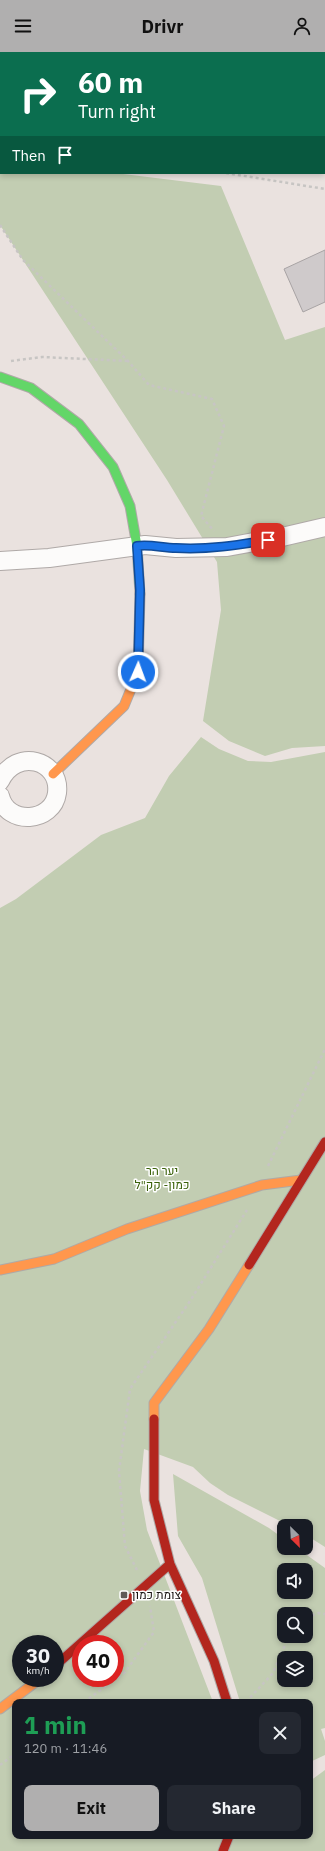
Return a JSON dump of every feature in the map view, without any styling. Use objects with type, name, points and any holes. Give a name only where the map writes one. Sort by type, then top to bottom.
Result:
[{"type":"main road","points":[[0,377],[31,388],[79,424],[113,467],[130,506],[137,546],[140,590],[138,672],[124,706],[53,774]]},
{"type":"main road","points":[[226,1699],[214,1661],[170,1564],[154,1500],[154,1403],[209,1329],[325,1142]]},
{"type":"main road","points":[[0,1270],[54,1259],[127,1229],[262,1185],[301,1180]]},
{"type":"main road","points":[[64,1658],[170,1564]]},
{"type":"main road","points":[[13,1699],[29,1687]]},
{"type":"main road","points":[[0,1709],[12,1700]]},
{"type":"main road","points":[[223,1851],[228,1839]]},
{"type":"street","points":[[0,561],[50,558],[145,545],[176,548],[227,547],[282,538],[325,527]]},
{"type":"street","points":[[0,781],[4,773],[5,762],[19,762],[28,760],[38,762],[53,774],[57,793],[54,802],[48,810],[36,817],[22,818],[13,814],[2,805]]},
{"type":"path","points":[[232,174],[325,189]]},
{"type":"path","points":[[0,224],[23,260],[128,361],[150,385],[212,399],[224,426],[201,516],[227,547]]},
{"type":"path","points":[[7,361],[42,357],[128,361]]},
{"type":"path","points":[[88,1699],[125,1672],[154,1632],[148,1590],[146,1586]]},
{"type":"path","points":[[313,1615],[319,1613],[325,1614]]},
{"type":"path","points":[[249,1699],[273,1673],[286,1643]]},
{"type":"path","points":[[0,1765],[12,1756]]},
{"type":"green space","points":[[0,174],[123,174],[221,186],[285,340],[325,327],[325,746],[292,748],[265,756],[229,741],[203,721],[221,610],[217,562],[167,480],[0,225]]},
{"type":"green space","name":"יער הר כמון- קק\"ל","points":[[201,737],[219,749],[248,761],[271,762],[325,752],[325,1547],[313,1539],[313,1519],[277,1520],[228,1495],[210,1483],[193,1467],[144,1449],[140,1491],[147,1530],[212,1699],[12,1699],[12,1839],[313,1839],[313,1779],[325,1770],[325,1851],[0,1851],[0,908],[16,899],[101,835],[145,818],[169,776]]},
{"type":"green space","points":[[173,1474],[277,1534],[277,1555],[307,1555],[325,1568],[325,1728],[321,1729],[325,1741],[325,1755],[313,1761],[313,1699],[239,1699],[202,1578],[178,1536]]},
{"type":"building","points":[[325,250],[325,302],[303,312],[284,269]]},
{"type":"traffic: fast","points":[[0,377],[31,388],[79,424],[113,467],[130,506],[137,546],[140,594]]},
{"type":"traffic: slow","points":[[53,774],[124,706],[138,672],[140,594]]},
{"type":"traffic: slow","points":[[0,1270],[54,1259],[127,1229],[262,1185],[301,1180]]},
{"type":"traffic: slow","points":[[154,1419],[154,1403],[209,1329],[249,1265]]},
{"type":"traffic: slow","points":[[13,1699],[29,1687]]},
{"type":"traffic: slow","points":[[0,1709],[12,1700]]},
{"type":"traffic: jam","points":[[249,1265],[325,1142]]},
{"type":"traffic: jam","points":[[154,1419],[154,1500],[170,1564],[214,1661],[226,1699]]},
{"type":"traffic: jam","points":[[64,1658],[170,1564]]},
{"type":"traffic: jam","points":[[223,1851],[228,1839]]},
{"type":"place","name":"צומת כמון","points":[[124,1595]]},
{"type":"route","points":[[138,672],[140,590],[137,546],[145,545],[176,548],[227,547],[268,540]]}]
